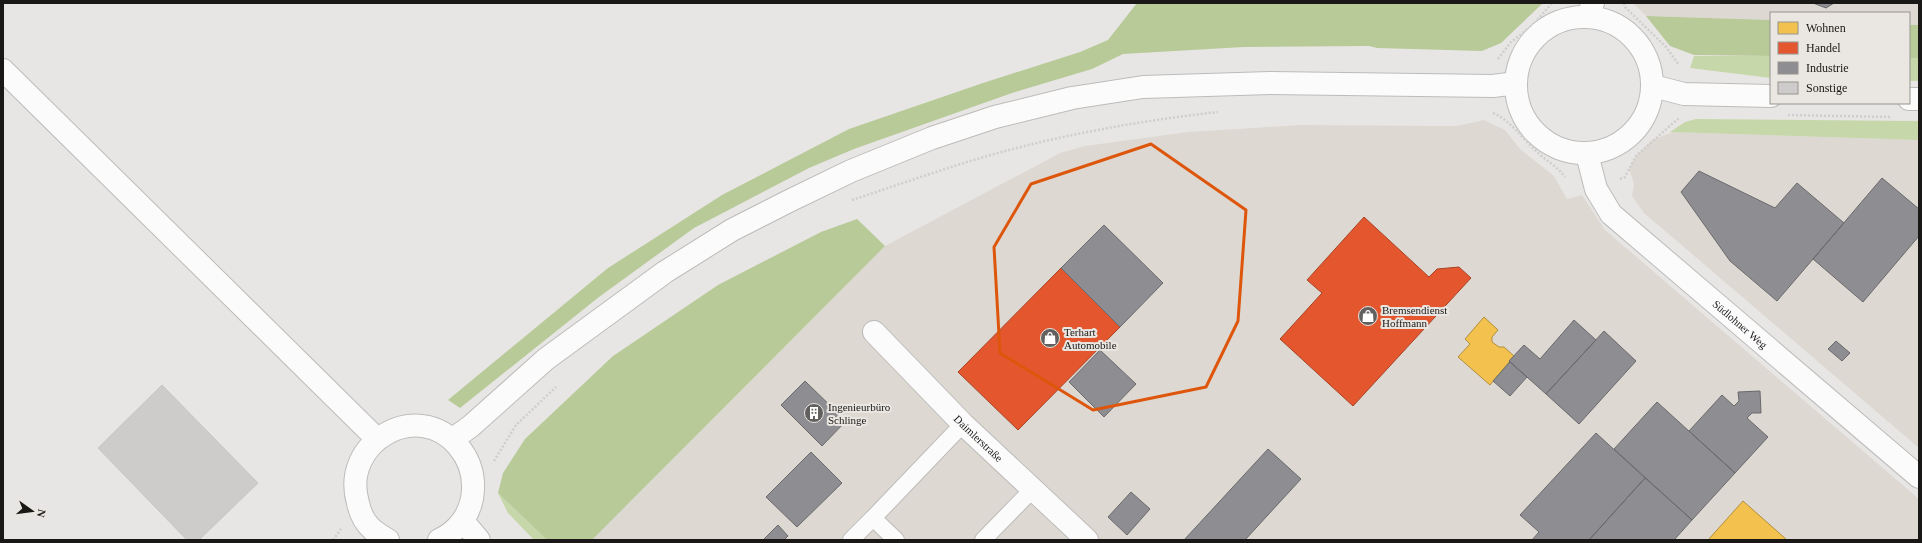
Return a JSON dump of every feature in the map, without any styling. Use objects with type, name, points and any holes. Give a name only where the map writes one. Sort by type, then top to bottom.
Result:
[{"type":"street","points":[[1590,10],[1613,22],[1635,38],[1648,60],[1653,86],[1648,112],[1634,133],[1613,148],[1587,154],[1565,152],[1545,142],[1529,126],[1519,106],[1516,83],[1520,62],[1531,43],[1547,28],[1590,10]]},
{"type":"street","points":[[3,70],[377,439]]},
{"type":"street","points":[[453,439],[471,426],[546,359],[658,277],[698,251],[732,230],[851,171],[932,138],[995,117],[1072,98],[1143,87],[1270,83],[1493,86],[1516,83]]},
{"type":"street","points":[[1653,86],[1684,94],[1770,96]]},
{"type":"street","name":"Südlohner Weg","points":[[1587,154],[1596,189],[1611,214],[1919,477]]},
{"type":"street","name":"Daimlerstraße","points":[[874,332],[963,424],[1087,540]]},
{"type":"street","points":[[374,536],[360,512],[355,493],[356,472],[364,454],[377,439],[395,429],[415,426],[435,429],[453,439],[467,456],[474,478],[473,501],[463,521],[448,536],[439,540]]},
{"type":"street","points":[[463,521],[479,540]]},
{"type":"lane","points":[[851,540],[963,424]]},
{"type":"lane","points":[[983,540],[1033,489]]},
{"type":"lane","points":[[873,518],[896,540]]},
{"type":"path","points":[[1552,3],[1533,25],[1510,42],[1495,63],[1493,86],[1480,107],[1497,114],[1513,127],[1536,152],[1559,168],[1572,186],[1596,189]]},
{"type":"path","points":[[848,202],[1008,150],[1085,132],[1158,119],[1224,111]]},
{"type":"path","points":[[1785,115],[1895,117]]},
{"type":"path","points":[[491,466],[516,425],[561,382]]},
{"type":"highlighted area","points":[[1151,144],[1246,210],[1238,321],[1206,387],[1093,410],[1000,353],[994,247],[1031,184]]},
{"type":"shaded area","points":[[1633,3],[1919,3],[1919,25],[1910,25],[1910,12],[1770,12],[1770,20],[1646,16]]},
{"type":"shaded area","points":[[1484,120],[1505,130],[1520,149],[1554,176],[1567,199],[1582,195],[1605,230],[1919,499],[1919,540],[592,540],[885,246],[1060,153],[1085,146],[1188,132],[1300,125],[1456,126]]},
{"type":"shaded area","points":[[1673,132],[1919,140],[1919,448],[1644,213],[1632,196],[1634,184],[1629,168],[1636,156],[1652,140]]},
{"type":"green space","points":[[1137,3],[1543,3],[1501,43],[1482,51],[1377,48],[1369,46],[1244,47],[1123,54],[1092,69],[1012,93],[854,149],[809,168],[694,228],[599,297],[460,408],[448,400],[608,268],[722,195],[849,129],[983,83],[1080,52],[1108,40]]},
{"type":"green space","points":[[1646,16],[1770,20],[1770,56],[1694,55],[1670,46]]},
{"type":"green space","points":[[1910,25],[1919,25],[1919,58],[1910,58]]},
{"type":"green space","points":[[1694,56],[1770,56],[1770,78],[1690,68]]},
{"type":"green space","points":[[1910,58],[1919,58],[1919,81],[1910,81]]},
{"type":"green space","points":[[1696,119],[1919,121],[1919,140],[1670,132],[1685,122]]},
{"type":"green space","points":[[857,219],[885,246],[592,540],[547,540],[498,493],[503,473],[525,439],[613,356],[718,285],[821,232]]},
{"type":"green space","points":[[498,493],[547,540],[534,540],[508,513]]},
{"type":"building: Wohnen","points":[[1484,317],[1498,330],[1492,337],[1492,342],[1499,347],[1504,347],[1514,356],[1490,385],[1458,357],[1470,344],[1465,339]]},
{"type":"building: Wohnen","points":[[1743,501],[1787,540],[1708,540]]},
{"type":"building: Handel","name":"Bremsendienst Hoffmann","points":[[1364,217],[1429,277],[1437,269],[1459,267],[1471,278],[1353,406],[1280,339],[1322,293],[1307,280]]},
{"type":"building: Handel","name":"Terhart Automobile","points":[[1061,268],[1120,327],[1018,430],[958,372]]},
{"type":"building: Industrie","points":[[1813,3],[1834,3],[1826,8]]},
{"type":"building: Industrie","points":[[1699,171],[1775,208],[1797,183],[1844,223],[1777,301],[1730,261],[1681,192]]},
{"type":"building: Industrie","points":[[1882,178],[1919,209],[1919,236],[1863,302],[1813,259]]},
{"type":"building: Industrie","points":[[1104,225],[1163,283],[1120,327],[1061,268]]},
{"type":"building: Industrie","points":[[1574,320],[1596,340],[1546,394],[1509,361],[1524,345],[1540,359]]},
{"type":"building: Industrie","points":[[1604,331],[1636,361],[1579,424],[1546,394]]},
{"type":"building: Industrie","points":[[1836,341],[1850,353],[1842,361],[1828,349]]},
{"type":"building: Industrie","points":[[1100,350],[1136,384],[1104,417],[1069,382]]},
{"type":"building: Industrie","points":[[1510,362],[1527,377],[1510,396],[1493,381]]},
{"type":"building: Industrie","name":"Ingenieurbüro Schlinge","points":[[805,381],[846,421],[822,446],[781,405]]},
{"type":"building: Industrie","points":[[1760,391],[1761,413],[1752,413],[1747,418],[1768,437],[1735,473],[1689,431],[1722,395],[1734,406],[1739,401],[1738,392]]},
{"type":"building: Industrie","points":[[1657,402],[1735,473],[1692,520],[1614,449]]},
{"type":"building: Industrie","points":[[1596,433],[1645,478],[1589,540],[1532,540],[1539,532],[1520,515]]},
{"type":"building: Industrie","points":[[1268,449],[1301,479],[1245,540],[1184,540]]},
{"type":"building: Industrie","points":[[811,452],[842,483],[797,527],[766,497]]},
{"type":"building: Industrie","points":[[1645,478],[1692,520],[1674,540],[1589,540]]},
{"type":"building: Industrie","points":[[1131,492],[1150,509],[1127,535],[1108,517]]},
{"type":"building: Industrie","points":[[778,525],[788,536],[784,540],[763,540]]},
{"type":"building: Sonstige","points":[[162,385],[258,483],[199,540],[187,540],[98,448]]},
{"type":"place","name":"Bremsendienst Hoffmann","points":[[1368,316]]},
{"type":"place","name":"Terhart Automobile","points":[[1050,338]]},
{"type":"place","name":"Ingenieurbüro Schlinge","points":[[814,413]]}]
